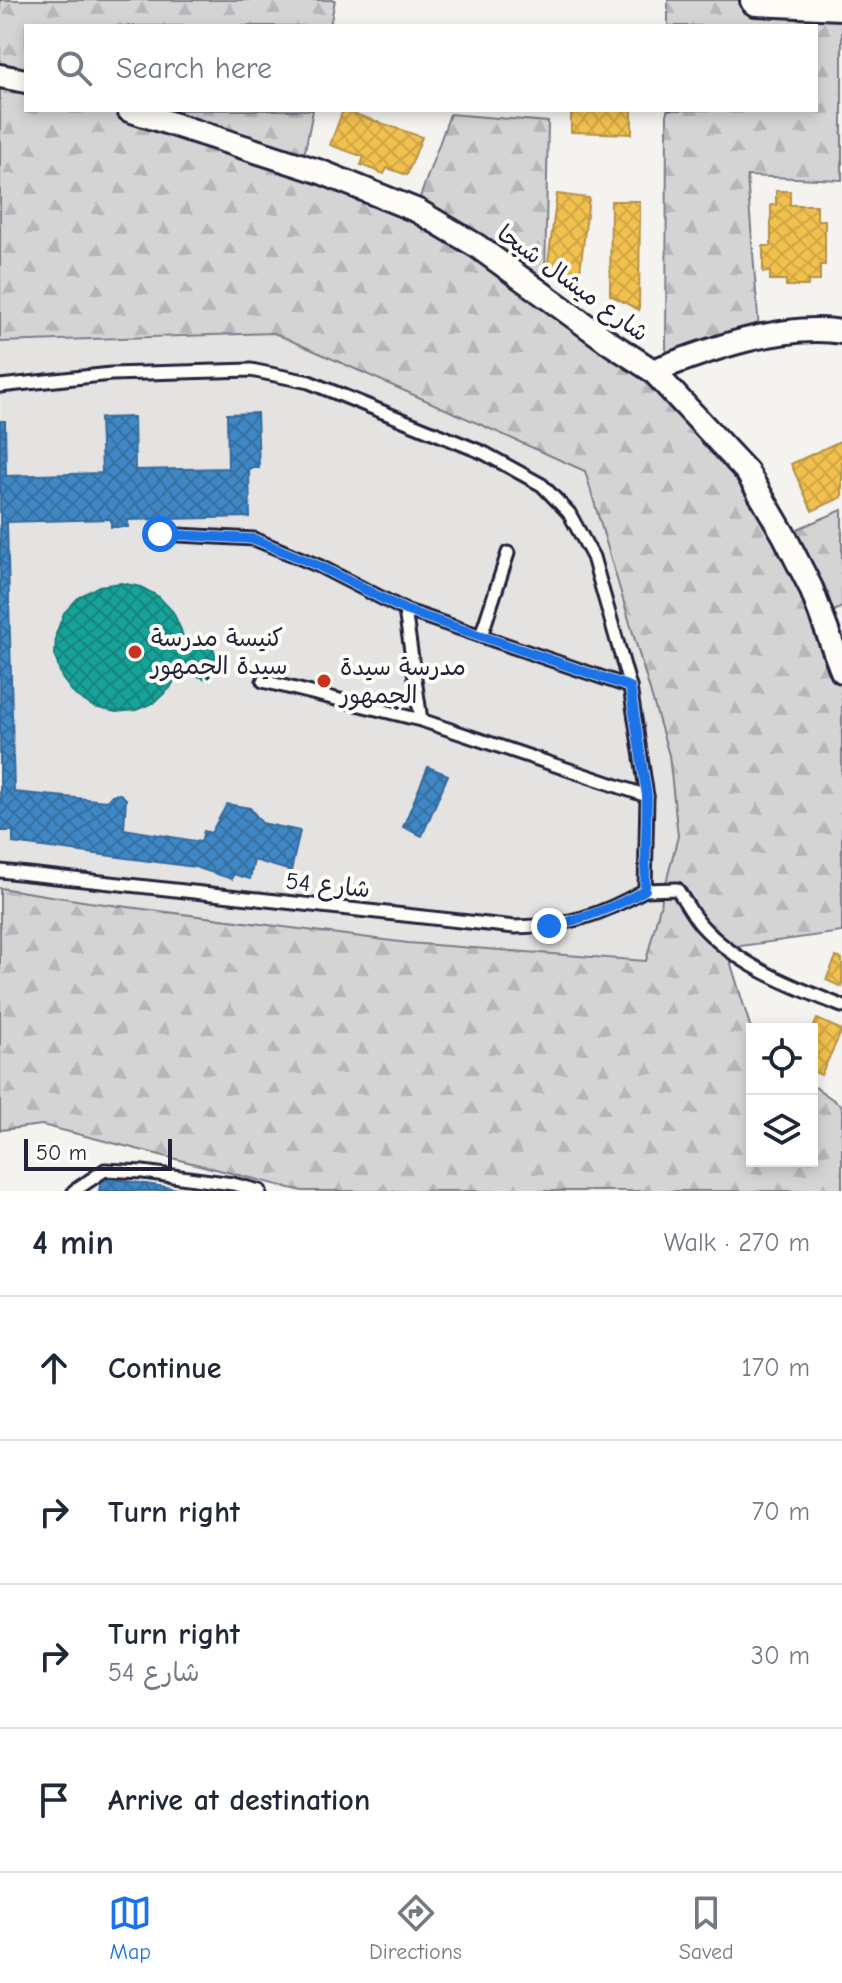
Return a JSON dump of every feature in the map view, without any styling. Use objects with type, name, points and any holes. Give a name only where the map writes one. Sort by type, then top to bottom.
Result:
[{"type":"main road","points":[[756,0],[842,4]]},
{"type":"street","points":[[0,76],[24,81]]},
{"type":"street","name":"شارع ميشال شيحا","points":[[135,112],[321,172],[418,211],[477,246],[653,371],[747,472],[811,588],[842,671]]},
{"type":"street","points":[[653,371],[716,346],[803,331],[842,332]]},
{"type":"lane","points":[[0,386],[111,374],[251,370],[309,382],[484,453],[542,485],[569,513],[593,557],[630,687],[647,796],[645,890],[677,889],[699,923],[721,945],[754,967],[842,1006]]},
{"type":"lane","points":[[160,534],[254,539],[319,566],[405,610],[630,687]]},
{"type":"lane","points":[[481,636],[508,553]]},
{"type":"lane","points":[[405,610],[421,720]]},
{"type":"lane","points":[[263,681],[421,720],[647,796]]},
{"type":"lane","name":"شارع 54","points":[[0,871],[515,927],[549,926],[583,920],[645,890]]},
{"type":"lane","points":[[74,1191],[105,1170],[233,1184],[260,1191]]},
{"type":"shaded area","name":"مدرسة سيدة الجمهور","points":[[274,333],[585,471],[669,755],[678,836],[646,961],[408,943],[0,888],[0,342]]},
{"type":"green space","points":[[0,0],[335,0],[330,24],[24,24],[24,112],[313,112],[304,156],[419,200],[450,114],[548,122],[545,281],[656,371],[768,491],[795,530],[842,510],[842,607],[831,613],[842,639],[842,932],[726,948],[749,1023],[746,1023],[746,1167],[818,1167],[818,1089],[842,1106],[842,1191],[302,1191],[42,1125],[0,1130],[0,888],[408,943],[646,961],[678,836],[669,755],[585,471],[274,333],[0,342]]},
{"type":"green space","points":[[668,0],[842,0],[842,180],[747,176],[759,330],[666,355],[667,112],[818,112],[818,24],[668,24]]},
{"type":"building: Homes","points":[[342,112],[422,137],[407,175],[387,168],[384,174],[361,165],[364,157],[330,145]]},
{"type":"building: Homes","points":[[571,112],[632,112],[632,134],[571,132]]},
{"type":"building: Homes","points":[[776,191],[790,191],[790,205],[817,205],[817,220],[825,220],[825,265],[820,265],[820,281],[808,281],[808,286],[786,286],[786,280],[770,280],[770,272],[763,272],[763,246],[771,246],[771,205],[776,205]]},
{"type":"building: Homes","points":[[557,194],[589,198],[578,287],[547,270]]},
{"type":"building: Homes","points":[[611,201],[640,201],[639,310],[610,295]]},
{"type":"building: Homes","points":[[842,440],[842,497],[812,511],[791,464]]},
{"type":"building: Homes","points":[[836,957],[842,959],[842,987],[826,980]]},
{"type":"building: Homes","points":[[817,1019],[842,1030],[821,1075],[818,1074],[818,1023],[815,1023]]},
{"type":"building: Schools","points":[[257,413],[259,468],[249,468],[250,517],[127,520],[128,527],[111,527],[111,519],[7,522],[14,792],[107,801],[112,795],[120,794],[126,799],[124,829],[201,842],[204,831],[211,833],[227,804],[250,808],[262,823],[300,831],[291,871],[254,860],[250,879],[233,874],[232,879],[195,867],[13,843],[13,831],[0,831],[0,421],[5,421],[6,476],[102,473],[100,418],[134,417],[135,470],[228,468],[227,414]]},
{"type":"building: Schools","points":[[428,767],[448,775],[422,836],[403,827]]},
{"type":"building: Schools","points":[[101,1177],[191,1191],[99,1191]]},
{"type":"building: Public","name":"كنيسة مدرسة سيدة الجمهور","points":[[121,583],[141,587],[159,597],[173,612],[185,645],[213,648],[219,666],[207,679],[180,670],[170,688],[155,702],[136,710],[116,712],[94,707],[75,695],[62,678],[55,656],[56,634],[64,613],[79,597],[99,586]]},
{"type":"place","name":"كنيسة مدرسة سيدة الجمهور","points":[[135,652]]},
{"type":"place","name":"مدرسة سيدة الجمهور","points":[[324,681]]},
{"type":"route","points":[[160,534],[254,539],[319,566],[405,610],[630,687],[647,796],[645,890],[583,920],[549,926]]}]
